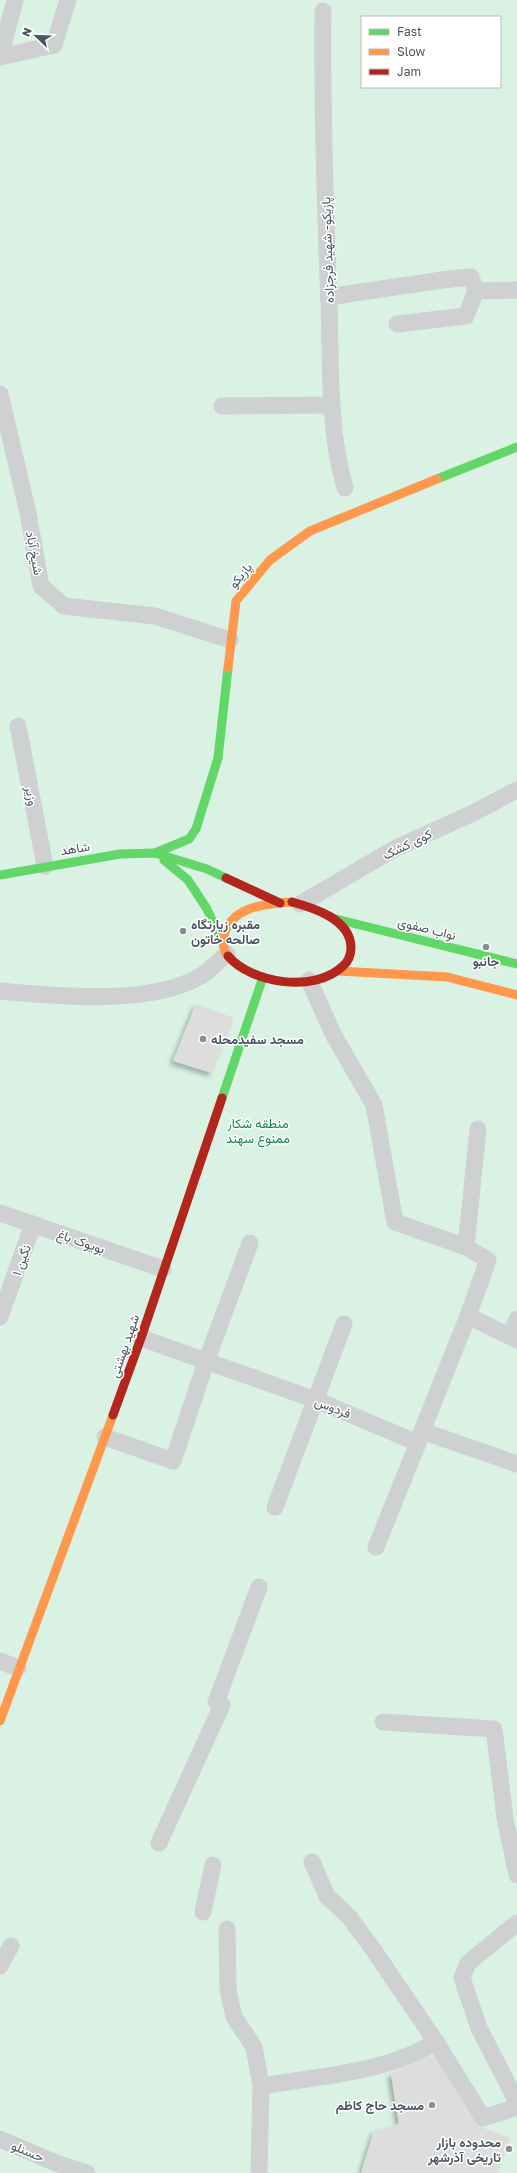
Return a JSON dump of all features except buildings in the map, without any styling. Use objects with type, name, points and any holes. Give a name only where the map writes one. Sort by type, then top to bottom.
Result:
[{"type":"street","points":[[15,0],[0,57],[54,45],[68,0]]},
{"type":"street","name":"پازیکو- شهید فرجزاده","points":[[323,11],[322,106],[332,405],[341,473],[345,488]]},
{"type":"street","points":[[328,297],[471,277],[476,291],[466,316],[398,324]]},
{"type":"street","points":[[476,291],[517,290]]},
{"type":"street","name":"شیخ آباد","points":[[0,394],[28,513],[41,586],[64,606],[155,616],[230,640]]},
{"type":"street","points":[[222,406],[332,405]]},
{"type":"street","name":"پازیکو","points":[[155,853],[189,839],[196,829],[218,758],[230,640],[236,601],[270,560],[310,531],[517,447]]},
{"type":"street","name":"وزیر","points":[[18,726],[45,866]]},
{"type":"street","name":"کوی کشک","points":[[300,904],[396,848],[471,814],[517,790]]},
{"type":"street","points":[[155,853],[207,869],[280,903]]},
{"type":"street","points":[[155,853],[188,880],[207,909],[225,949],[236,964],[273,981],[294,982],[309,980],[338,971],[447,977],[517,994]]},
{"type":"street","name":"شاهد","points":[[0,875],[120,854],[155,853]]},
{"type":"street","points":[[0,991],[104,998],[170,989],[201,976],[225,949],[227,924],[242,912],[262,905],[292,902],[313,908],[331,918],[346,930],[352,945],[350,958],[338,971]]},
{"type":"street","name":"نواب صفوی","points":[[331,918],[517,964]]},
{"type":"street","name":"شهید بهشتی","points":[[0,1721],[18,1668],[141,1338],[163,1269],[263,977]]},
{"type":"street","points":[[309,980],[333,1034],[374,1105],[394,1222],[466,1247],[488,1260],[468,1316],[376,1547]]},
{"type":"street","points":[[466,1247],[478,1129]]},
{"type":"street","name":"بویوک باغ","points":[[0,1212],[163,1269]]},
{"type":"street","name":"نگین ۱","points":[[0,1318],[34,1224]]},
{"type":"street","points":[[105,1437],[173,1462],[206,1362],[250,1243]]},
{"type":"street","points":[[468,1316],[514,1338],[517,1319]]},
{"type":"street","points":[[275,1507],[344,1324]]},
{"type":"street","name":"فردوس","points":[[141,1338],[420,1437],[517,1464]]},
{"type":"street","points":[[159,1843],[222,1705],[216,1702],[259,1587]]},
{"type":"street","points":[[0,1662],[18,1668]]},
{"type":"street","points":[[383,1722],[494,1729],[505,1818],[517,1875]]},
{"type":"street","points":[[312,1862],[327,1896],[350,1918],[436,2042],[482,2118],[517,2107]]},
{"type":"street","points":[[203,1912],[213,1864]]},
{"type":"street","points":[[517,1923],[468,1963],[462,1978],[480,2028],[517,2102]]},
{"type":"street","points":[[227,1929],[228,1990],[234,2017],[254,2047],[261,2086],[259,2173]]},
{"type":"street","points":[[0,1966],[11,1946]]},
{"type":"street","points":[[261,2086],[362,2069],[397,2061],[436,2042]]},
{"type":"street","name":"حسنلو","points":[[0,2140],[54,2168],[88,2173]]},
{"type":"green space","name":"منطقه شکار ممنوع سهند","points":[[0,0],[517,0],[517,2173],[0,2173]]},
{"type":"traffic: fast","points":[[437,479],[517,447]]},
{"type":"traffic: fast","points":[[155,853],[189,839],[196,829],[218,758],[228,668]]},
{"type":"traffic: fast","points":[[0,875],[120,854],[155,853],[207,869],[226,878]]},
{"type":"traffic: fast","points":[[164,860],[188,880],[207,909],[223,944]]},
{"type":"traffic: fast","points":[[332,918],[517,964]]},
{"type":"traffic: fast","points":[[222,1098],[263,977]]},
{"type":"traffic: slow","points":[[228,668],[236,601],[270,560],[310,531],[437,479]]},
{"type":"traffic: slow","points":[[228,956],[223,944],[223,938],[230,923],[236,916],[244,911],[263,905],[292,902]]},
{"type":"traffic: slow","points":[[338,971],[447,977],[517,995]]},
{"type":"traffic: slow","points":[[0,1721],[113,1415]]},
{"type":"traffic: jam","points":[[226,878],[280,903]]},
{"type":"traffic: jam","points":[[228,956],[239,966],[252,973],[268,979],[284,982],[317,980],[331,974],[343,966],[348,960],[351,950],[349,937],[344,929],[338,922],[320,911],[292,902]]},
{"type":"traffic: jam","points":[[113,1415],[141,1338],[222,1098]]},
{"type":"place","name":"مقبره زیارتگاه صالحه خاتون","points":[[183,931]]},
{"type":"place","name":"جانبو","points":[[486,947]]},
{"type":"place","name":"مسجد سفیدمحله","points":[[203,1039]]},
{"type":"place","name":"مسجد حاج کاظم","points":[[432,2105]]},
{"type":"place","name":"محدوده بازار تاریخی آذرشهر","points":[[509,2149]]}]
